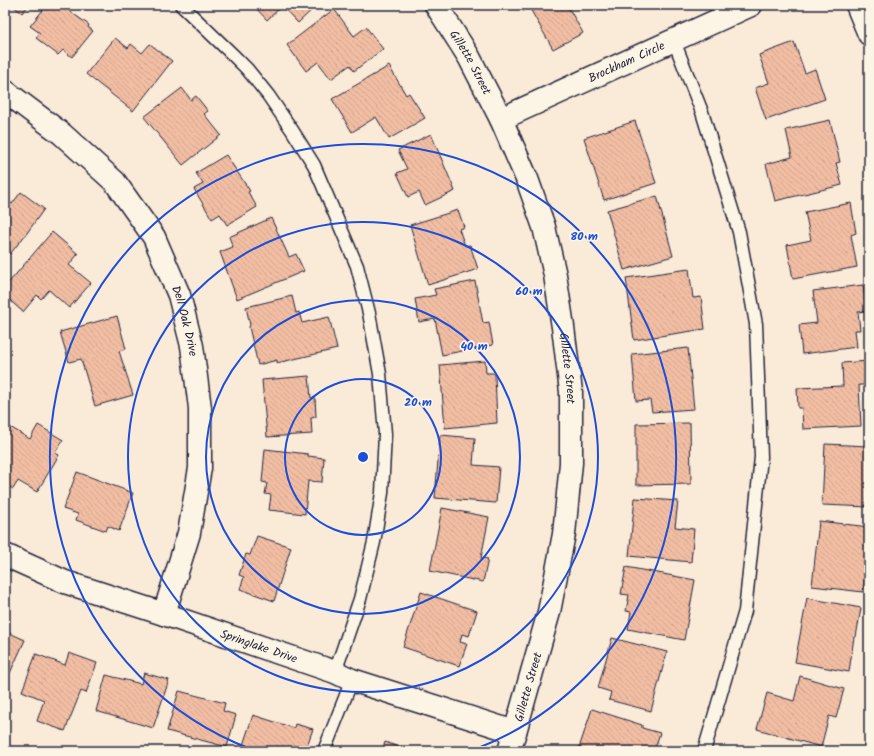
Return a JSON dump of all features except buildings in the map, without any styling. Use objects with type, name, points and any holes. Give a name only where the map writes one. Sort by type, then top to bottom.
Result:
[{"type":"street","name":"Gillette Street","points":[[436,5],[469,57],[501,119],[527,179],[544,226],[555,275],[571,392],[571,463],[564,534],[549,612],[512,742]]},
{"type":"street","name":"Brockham Circle","points":[[501,119],[751,5]]},
{"type":"street","points":[[857,5],[869,34]]},
{"type":"street","name":"Dell Oak Drive","points":[[5,91],[62,134],[115,182],[154,237],[178,295],[192,346],[200,408],[200,468],[189,533],[164,614]]},
{"type":"street","name":"Springlake Drive","points":[[5,554],[65,582],[164,614],[343,676],[512,742]]},
{"type":"lane","points":[[181,5],[247,69],[268,95],[314,165],[358,266],[369,313],[380,374],[385,434],[382,493],[374,542],[324,751]]},
{"type":"lane","points":[[674,41],[702,112],[739,232],[756,324],[761,457],[745,611],[704,751]]}]
